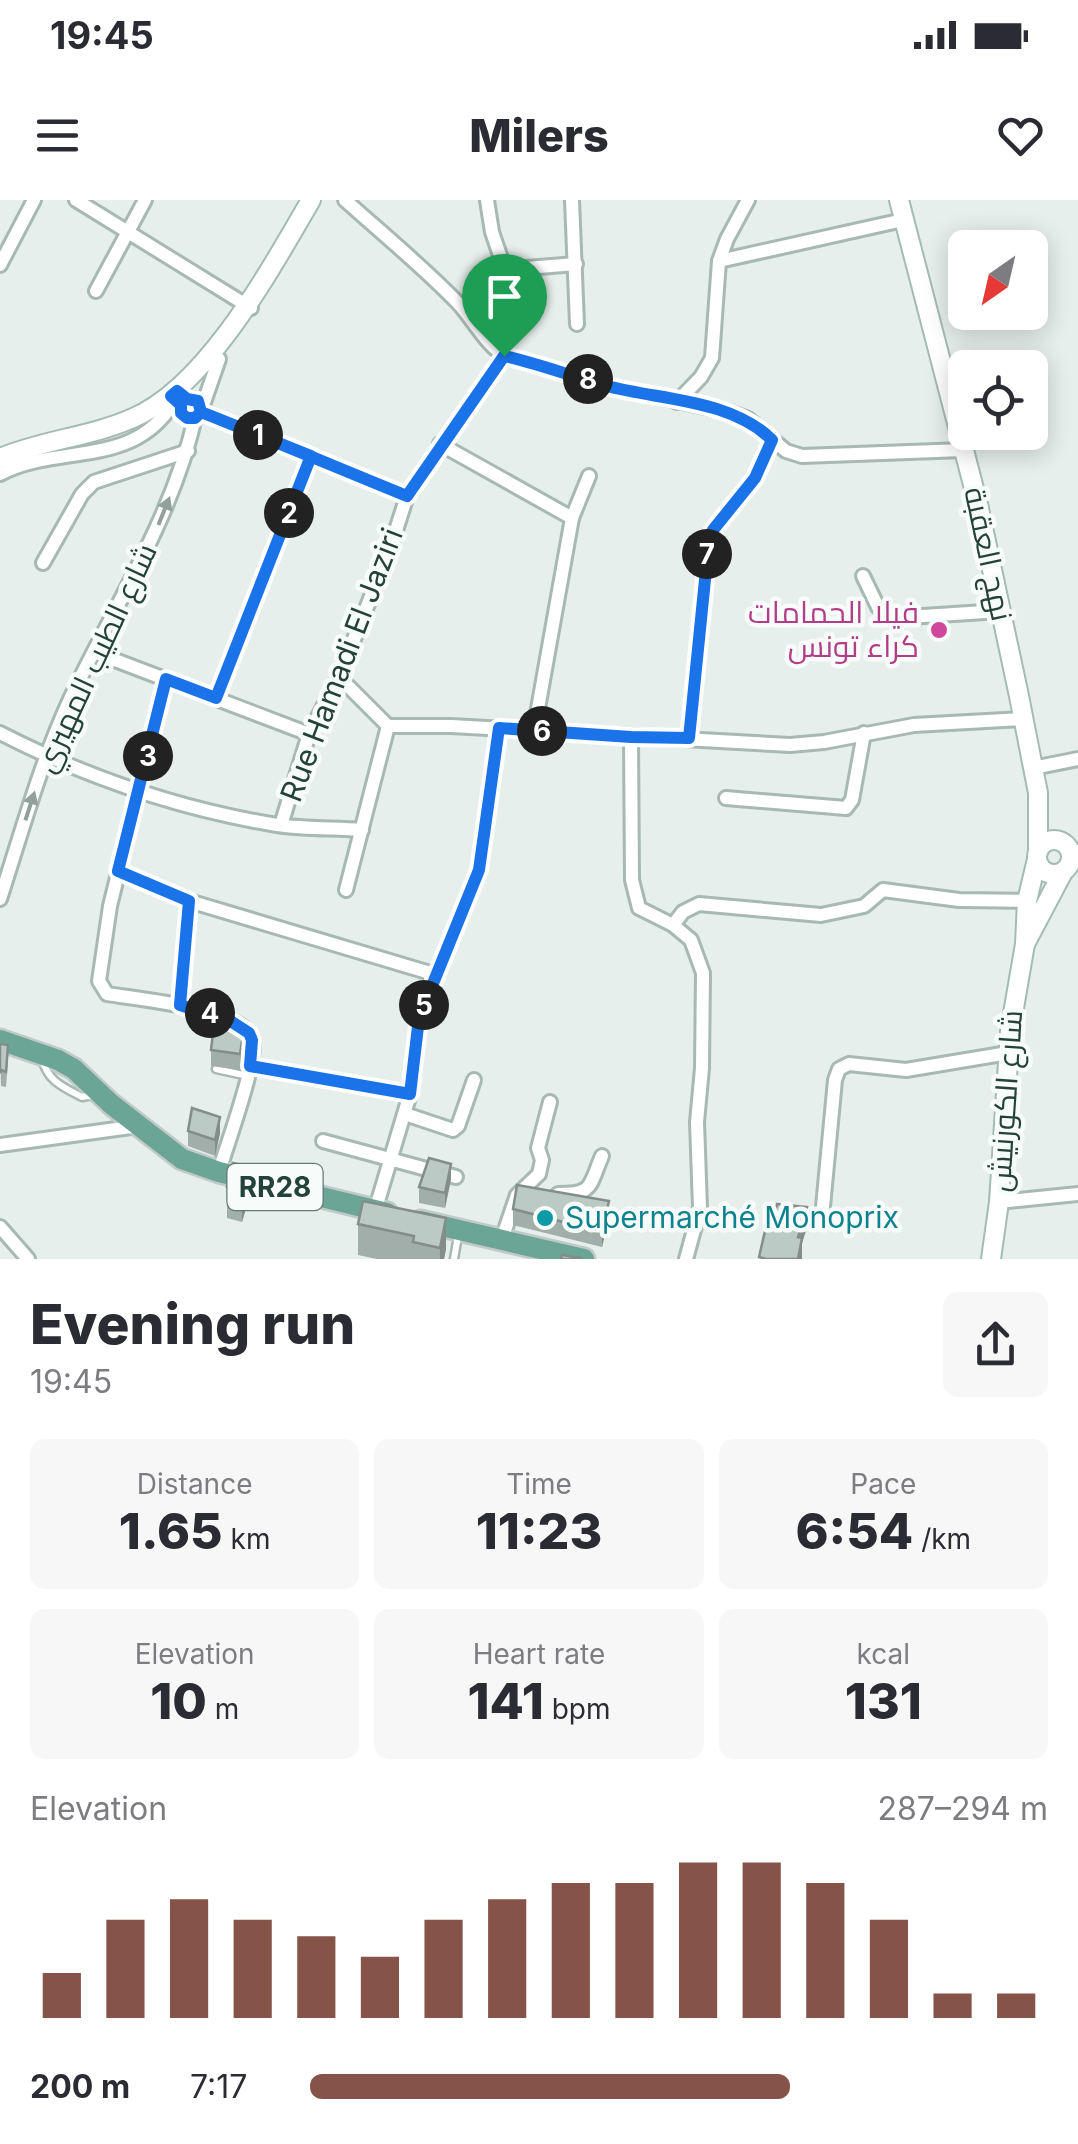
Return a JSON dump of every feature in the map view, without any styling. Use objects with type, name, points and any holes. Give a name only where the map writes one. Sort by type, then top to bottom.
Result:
[{"type":"main road","name":"RR28","points":[[0,1040],[42,1053],[74,1069],[182,1160],[584,1259]]},
{"type":"street","points":[[0,265],[34,200]]},
{"type":"street","points":[[76,200],[251,301]]},
{"type":"street","points":[[96,292],[145,200]]},
{"type":"street","points":[[0,471],[26,458],[101,440],[140,425],[178,400],[219,359],[311,200]]},
{"type":"street","points":[[345,200],[430,275],[504,356],[748,419],[786,451],[802,456],[964,450]]},
{"type":"street","points":[[487,200],[492,232],[504,267],[576,264]]},
{"type":"street","points":[[572,200],[577,324]]},
{"type":"street","points":[[677,402],[712,358],[718,261],[748,200]]},
{"type":"street","name":"نهج العقبة","points":[[899,200],[948,389]]},
{"type":"street","points":[[718,261],[904,220]]},
{"type":"street","points":[[0,458],[100,432],[178,400],[251,301]]},
{"type":"street","name":"Rue Hamadi El Jaziri","points":[[280,826],[309,734],[339,677],[407,496],[504,356]]},
{"type":"street","name":"شارع الطيب المهيري","points":[[0,899],[46,757],[156,530],[219,359]]},
{"type":"street","points":[[178,400],[184,416],[199,413],[407,496]]},
{"type":"street","points":[[689,738],[709,540],[755,478],[772,440]]},
{"type":"street","points":[[440,444],[572,518]]},
{"type":"street","name":"نهج العقبة","points":[[964,450],[1038,793]]},
{"type":"street","points":[[43,562],[72,509],[94,482],[188,451]]},
{"type":"street","points":[[216,698],[311,456]]},
{"type":"street","points":[[534,731],[572,518],[590,476]]},
{"type":"street","points":[[863,576],[878,607],[892,618],[1000,611]]},
{"type":"street","points":[[94,652],[309,734]]},
{"type":"street","points":[[339,677],[388,726],[499,728],[790,745],[914,724],[1024,718]]},
{"type":"street","points":[[166,679],[118,871],[102,950],[100,986],[108,994],[180,1005],[242,1028],[252,1040],[248,1071],[219,1172]]},
{"type":"street","points":[[346,890],[388,726]]},
{"type":"street","points":[[375,1210],[410,1094],[419,1018],[479,870],[499,728]]},
{"type":"street","points":[[0,733],[46,757],[140,794],[280,826],[362,830]]},
{"type":"street","points":[[726,798],[846,808],[852,800],[864,734]]},
{"type":"street","points":[[631,737],[634,897],[639,908],[691,940],[703,973],[697,1122],[700,1208],[686,1259]]},
{"type":"street","points":[[1033,768],[1078,759]]},
{"type":"street","points":[[1038,793],[1071,859]]},
{"type":"street","name":"شارع الكورنيش","points":[[991,1259],[999,1202],[1008,1054],[1027,901],[1037,856],[1038,793]]},
{"type":"street","points":[[1052,840],[1071,859],[1054,874],[1045,872],[1037,856],[1041,846],[1052,840]]},
{"type":"street","points":[[1024,944],[1071,859]]},
{"type":"street","points":[[118,871],[189,901],[437,976]]},
{"type":"street","points":[[672,925],[682,912],[699,904],[821,915],[864,906],[883,890],[960,900],[1027,901]]},
{"type":"street","points":[[180,1005],[189,901]]},
{"type":"street","points":[[822,1217],[834,1080],[839,1069],[849,1064],[906,1070],[1008,1054]]},
{"type":"street","points":[[248,1071],[410,1094]]},
{"type":"street","points":[[405,1114],[453,1130],[458,1126],[474,1080]]},
{"type":"street","points":[[502,1239],[517,1195],[539,1174],[542,1160],[538,1148],[550,1102]]},
{"type":"street","points":[[0,1145],[138,1126]]},
{"type":"street","points":[[323,1141],[456,1177]]},
{"type":"street","points":[[549,1194],[582,1194],[602,1156]]},
{"type":"street","points":[[999,1202],[1078,1194]]},
{"type":"street","points":[[517,1195],[533,1195]]},
{"type":"street","points":[[0,1227],[28,1259]]},
{"type":"lane","points":[[216,1069],[248,1071]]},
{"type":"lane","points":[[454,1259],[460,1230]]},
{"type":"building","points":[[214,1024],[244,1029],[240,1054],[211,1050]]},
{"type":"building","points":[[0,1044],[8,1045],[6,1072],[0,1073]]},
{"type":"building","points":[[192,1108],[220,1117],[215,1140],[188,1131]]},
{"type":"building","points":[[429,1158],[451,1164],[445,1193],[419,1187]]},
{"type":"building","points":[[233,1163],[249,1167],[242,1192],[227,1187]]},
{"type":"building","points":[[517,1185],[609,1201],[602,1232],[513,1209]]},
{"type":"building","points":[[363,1201],[446,1218],[440,1248],[413,1242],[414,1236],[358,1224]]},
{"type":"building","points":[[777,1204],[807,1207],[798,1237],[802,1238],[798,1259],[759,1257]]},
{"type":"place","name":"فيلا الحمامات كراء تونس","points":[[939,630]]},
{"type":"place","name":"Supermarché Monoprix","points":[[545,1218]]},
{"type":"route","points":[[504,356],[407,496],[311,456],[254,433],[201,412],[198,401],[177,391],[171,396],[187,418],[195,418],[201,412],[311,456],[216,698],[166,679],[118,871],[189,901],[180,1005],[218,1016],[249,1033],[250,1066],[410,1094],[419,1018],[479,870],[499,728],[689,738],[709,540],[749,488],[772,440],[748,419],[729,412],[613,387],[504,356]]}]
